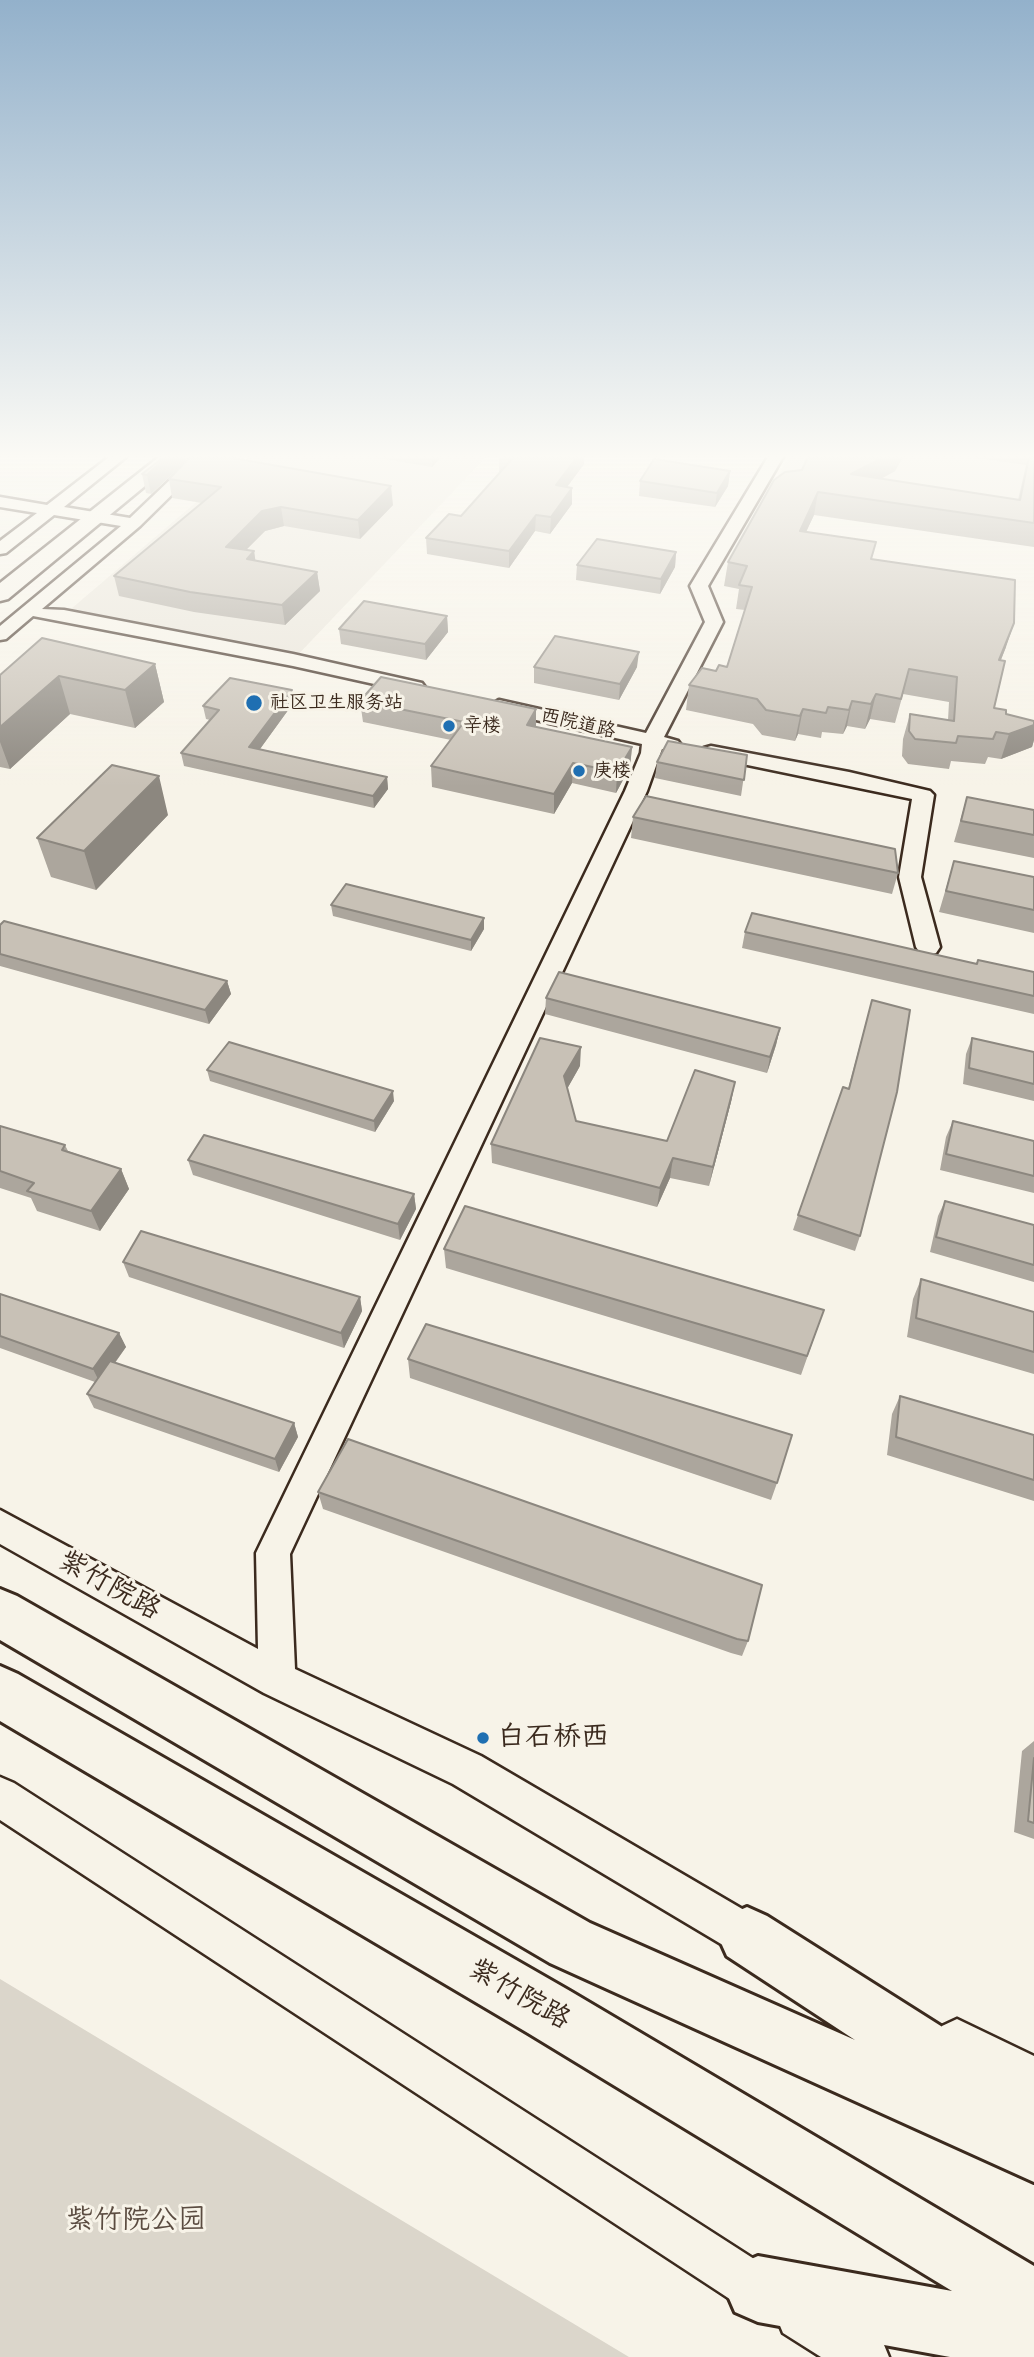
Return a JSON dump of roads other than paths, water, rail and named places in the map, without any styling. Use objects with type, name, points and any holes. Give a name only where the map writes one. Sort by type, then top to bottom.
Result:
[{"type":"highway","points":[[0,1613],[570,1943],[1034,2151]]},
{"type":"highway","name":"紫竹院路","points":[[0,1692],[549,2012],[1034,2303]]},
{"type":"highway","points":[[747,1936],[1034,2121]]},
{"type":"highway","points":[[758,2289],[1034,2339]]},
{"type":"main road","points":[[0,594],[29,567]]},
{"type":"street","points":[[0,635],[81,567]]},
{"type":"street","points":[[277,1680],[273,1553],[636,790],[651,753],[652,741],[714,622],[699,586],[710,567]]},
{"type":"street","points":[[41,614],[64,615],[293,660],[441,693]]},
{"type":"street","name":"西院道路","points":[[480,702],[652,741],[849,778],[923,795],[910,877],[928,947]]},
{"type":"street","name":"紫竹院路","points":[[0,1526],[277,1680],[467,1770],[747,1936],[1034,2079]]},
{"type":"street","points":[[0,1797],[865,2357]]},
{"type":"place","name":"社区卫生服务站","points":[[254,703]]},
{"type":"place","name":"辛楼","points":[[449,726]]},
{"type":"place","name":"庚楼","points":[[579,771]]},
{"type":"place","name":"白石桥西","points":[[483,1738]]},
{"type":"park label","name":"紫竹院公园","points":[[136,2221]]}]
